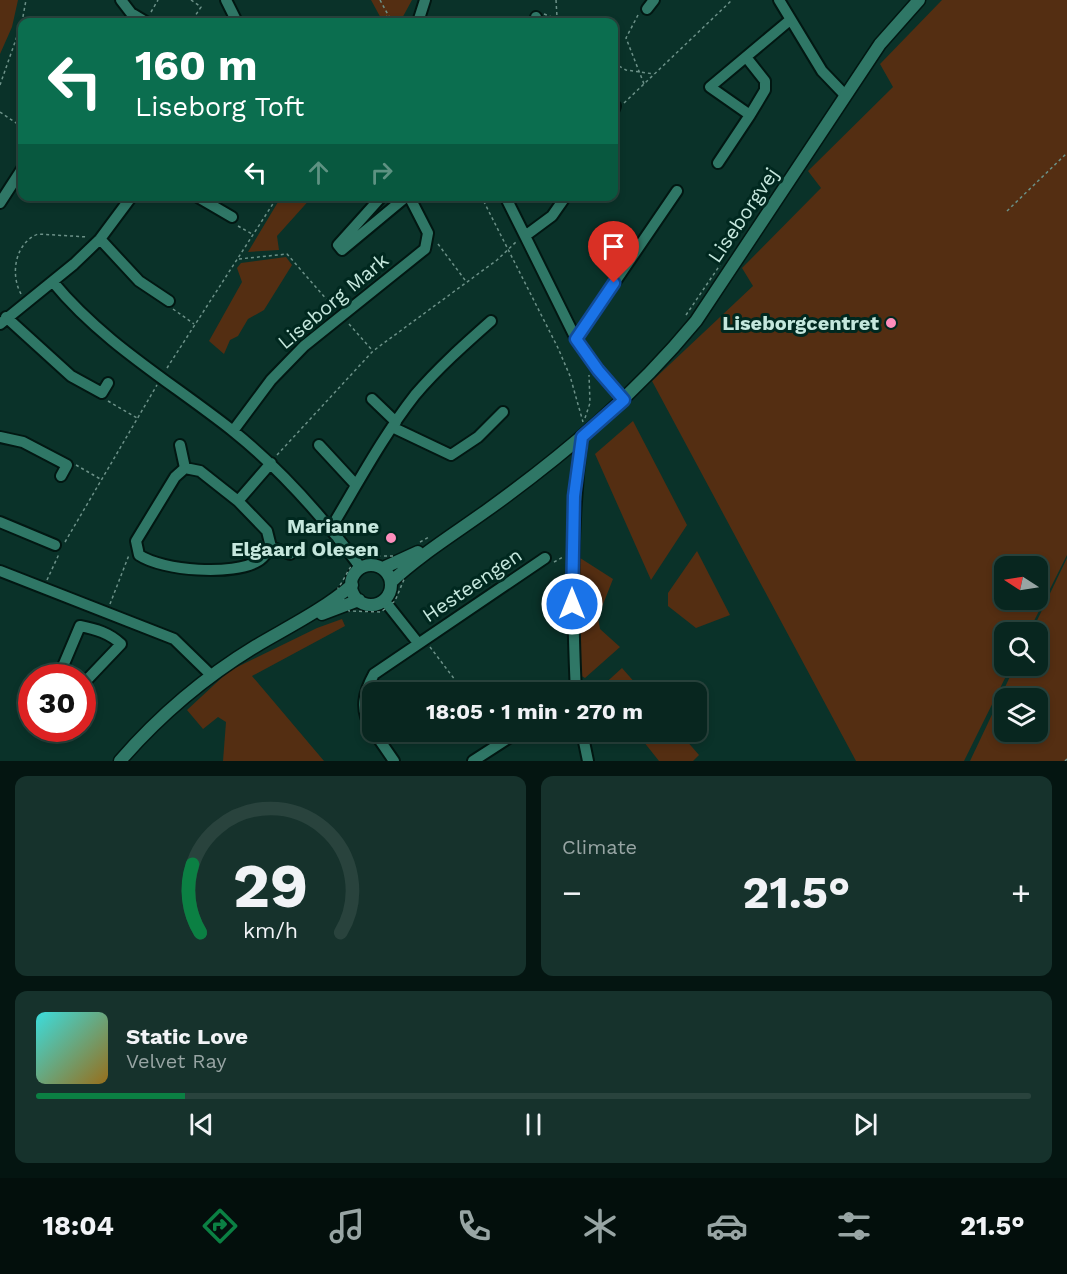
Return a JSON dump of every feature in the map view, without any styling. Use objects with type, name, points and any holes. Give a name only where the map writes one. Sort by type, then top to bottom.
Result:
[{"type":"street","points":[[121,0],[131,13],[139,18]]},
{"type":"street","points":[[226,0],[235,18]]},
{"type":"street","points":[[419,18],[425,0]]},
{"type":"street","points":[[779,0],[822,71],[845,95]]},
{"type":"street","name":"Liseborgvej","points":[[391,582],[400,568],[453,533],[582,437],[624,400],[696,321],[880,44],[919,0]]},
{"type":"street","points":[[750,115],[710,87],[790,20]]},
{"type":"street","points":[[718,163],[765,90],[765,81],[746,57]]},
{"type":"street","points":[[0,203],[18,175]]},
{"type":"street","points":[[576,339],[677,190]]},
{"type":"street","points":[[105,388],[71,376],[3,320],[53,282],[100,239],[128,201]]},
{"type":"street","points":[[205,201],[232,217]]},
{"type":"street","name":"Liseborg Mark","points":[[378,201],[338,245],[342,250],[402,201]]},
{"type":"street","name":"Liseborg Mark","points":[[232,431],[271,380],[304,346],[340,314],[425,249],[428,233],[411,201]]},
{"type":"street","points":[[508,201],[576,339],[593,364],[624,400]]},
{"type":"street","points":[[525,236],[552,216],[562,201]]},
{"type":"street","points":[[100,239],[139,281],[169,301]]},
{"type":"street","points":[[53,282],[96,329],[271,463],[331,528],[358,564],[383,568],[391,582],[387,603],[371,604],[359,600],[343,599]]},
{"type":"street","points":[[331,528],[394,424],[416,395],[451,356],[491,321]]},
{"type":"street","points":[[372,399],[394,424],[451,455],[477,437],[503,412]]},
{"type":"street","points":[[0,437],[23,442],[67,465],[62,476]]},
{"type":"street","points":[[575,682],[572,625],[572,552],[574,496],[582,437]]},
{"type":"street","points":[[180,445],[185,468]]},
{"type":"street","points":[[319,445],[356,485]]},
{"type":"street","points":[[238,501],[271,463]]},
{"type":"street","points":[[185,468],[200,471],[238,501],[267,531],[271,548]]},
{"type":"street","points":[[185,468],[175,477],[136,541],[137,550],[148,561],[201,570],[229,569],[257,562],[271,548]]},
{"type":"street","points":[[0,522],[55,545]]},
{"type":"street","points":[[271,548],[290,554]]},
{"type":"street","name":"Hesteengen","points":[[369,682],[374,674],[418,642],[545,558]]},
{"type":"street","points":[[120,761],[175,705],[212,676],[255,646],[343,599],[352,585],[358,564]]},
{"type":"street","name":"Liseborgvej","points":[[383,568],[400,568]]},
{"type":"street","points":[[0,571],[174,639],[212,676]]},
{"type":"street","points":[[352,585],[359,600]]},
{"type":"street","name":"Hesteengen","points":[[387,603],[418,642]]},
{"type":"street","points":[[93,628],[102,612]]},
{"type":"street","points":[[64,664],[80,626],[93,628],[113,637],[121,644],[96,670]]},
{"type":"street","name":"Hesteengen","points":[[381,742],[394,761]]},
{"type":"street","points":[[473,761],[502,742]]},
{"type":"street","points":[[584,742],[588,761]]},
{"type":"path","points":[[23,18],[26,0]]},
{"type":"path","points":[[147,18],[158,0]]},
{"type":"path","points":[[191,0],[201,7],[194,18]]},
{"type":"path","points":[[381,0],[390,18]]},
{"type":"path","points":[[539,18],[548,14],[557,18],[556,0]]},
{"type":"path","points":[[618,106],[624,104],[732,0]]},
{"type":"path","points":[[644,84],[626,34],[640,12],[650,4]]},
{"type":"path","points":[[0,84],[18,33]]},
{"type":"path","points":[[618,65],[640,73],[655,74]]},
{"type":"path","points":[[0,112],[18,124]]},
{"type":"path","points":[[1007,211],[1067,153]]},
{"type":"path","points":[[43,589],[60,550],[161,377],[275,201]]},
{"type":"path","points":[[484,201],[558,348],[570,376],[584,424]]},
{"type":"path","points":[[232,217],[231,221],[254,235]]},
{"type":"path","points":[[25,302],[19,291],[16,265],[18,252],[32,236],[38,234],[95,236],[100,239]]},
{"type":"path","points":[[271,463],[373,351],[496,260],[507,247],[525,236]]},
{"type":"path","points":[[428,240],[440,245],[466,281]]},
{"type":"path","points":[[238,260],[286,254],[373,351]]},
{"type":"path","points":[[682,321],[721,263]]},
{"type":"path","points":[[169,301],[170,307],[195,325]]},
{"type":"path","points":[[584,424],[590,403],[588,378],[593,364]]},
{"type":"path","points":[[105,388],[105,400],[138,418]]},
{"type":"path","points":[[584,424],[592,416]]},
{"type":"path","points":[[67,465],[72,463],[102,480]]},
{"type":"path","points":[[411,546],[430,536]]},
{"type":"path","points":[[102,612],[129,554],[137,550]]},
{"type":"path","points":[[545,558],[553,562],[572,552]]},
{"type":"path","points":[[393,556],[400,568],[405,577],[381,612],[371,614],[349,611],[338,588],[347,567],[358,564],[361,557],[393,556]]},
{"type":"shaded area","points":[[0,0],[18,0],[12,27],[0,54]]},
{"type":"shaded area","points":[[371,0],[412,0],[402,18],[381,18]]},
{"type":"shaded area","name":"Liseborgcentret","points":[[942,0],[1067,0],[1067,555],[1048,593],[1048,556],[994,556],[994,610],[1040,610],[1034,622],[994,622],[994,676],[1006,676],[1000,688],[994,688],[994,700],[964,761],[856,761],[652,381],[753,286],[742,268],[821,188],[808,171],[893,87],[880,64]]},
{"type":"shaded area","points":[[279,201],[308,201],[277,236],[279,250],[248,252]]},
{"type":"shaded area","points":[[286,257],[292,265],[264,310],[248,319],[238,336],[230,340],[224,354],[209,341],[242,282],[237,268],[241,263]]},
{"type":"shaded area","points":[[633,421],[687,525],[651,580],[595,454]]},
{"type":"shaded area","points":[[697,551],[730,615],[696,628],[668,606],[668,593]]},
{"type":"shaded area","points":[[577,556],[613,579],[598,617],[600,629],[620,647],[585,678],[580,675]]},
{"type":"shaded area","points":[[1067,558],[1067,761],[970,761],[994,710],[994,742],[1048,742],[1048,688],[1005,688],[1010,676],[1048,676],[1048,622],[1036,622],[1042,610],[1048,610],[1048,598]]},
{"type":"shaded area","points":[[342,619],[345,626],[252,676],[324,761],[223,761],[226,722],[218,717],[203,729],[187,710],[229,671],[317,628]]},
{"type":"shaded area","points":[[622,668],[634,682],[607,682]]},
{"type":"shaded area","points":[[644,742],[688,742],[699,755],[693,761],[659,761]]},
{"type":"place","name":"Liseborgcentret","points":[[891,323]]},
{"type":"place","name":"Marianne Elgaard Olesen","points":[[391,538]]},
{"type":"route","points":[[572,604],[574,496],[582,437],[624,400],[598,370],[576,339],[614,283]]}]
